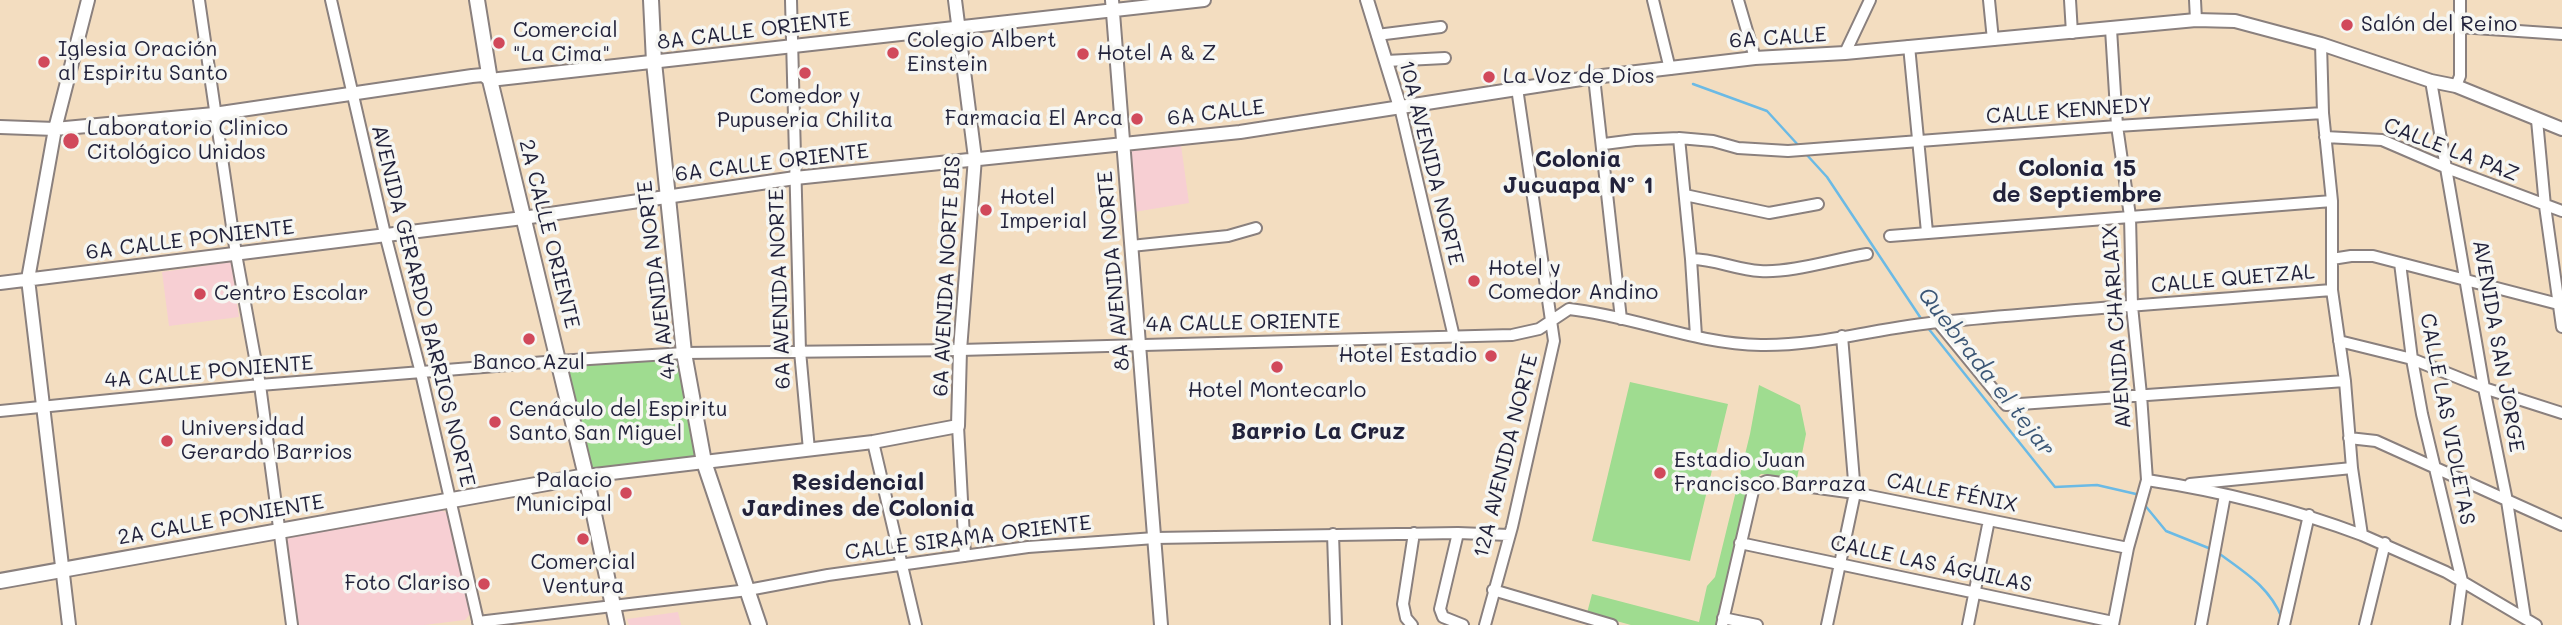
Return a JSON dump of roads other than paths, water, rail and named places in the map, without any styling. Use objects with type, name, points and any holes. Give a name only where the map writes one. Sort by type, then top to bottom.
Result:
[{"type":"main road","name":"2A CALLE ORIENTE","points":[[477,0],[490,80],[586,476],[617,625]]},
{"type":"main road","name":"4A AVENIDA NORTE","points":[[651,0],[654,62],[684,353],[704,462],[759,625]]},
{"type":"main road","points":[[451,501],[586,476]]},
{"type":"main road","name":"2A CALLE PONIENTE","points":[[0,581],[451,501]]},
{"type":"street","points":[[69,625],[28,279],[55,129],[88,0]]},
{"type":"street","points":[[200,0],[214,114],[260,385],[292,625]]},
{"type":"street","name":"AVENIDA GERARDO BARRIOS NORTE","points":[[331,0],[478,623]]},
{"type":"street","name":"6A AVENIDA NORTE","points":[[792,0],[800,351],[809,450]]},
{"type":"street","name":"6A AVENIDA NORTE BIS","points":[[955,0],[975,158],[960,350],[958,426],[965,556]]},
{"type":"street","name":"8A CALLE ORIENTE","points":[[0,127],[55,129],[214,114],[472,76],[483,75],[490,80],[958,28],[1113,5],[1205,0]]},
{"type":"street","name":"10A AVENIDA NORTE","points":[[1367,0],[1400,107],[1454,337]]},
{"type":"street","points":[[1653,0],[1670,69]]},
{"type":"street","points":[[1738,0],[1755,58]]},
{"type":"street","points":[[1846,53],[1870,0]]},
{"type":"street","points":[[1989,0],[1993,40]]},
{"type":"street","points":[[2070,0],[2072,33]]},
{"type":"street","points":[[2194,0],[2196,20]]},
{"type":"street","points":[[2455,86],[2460,76],[2460,0]]},
{"type":"street","name":"8A AVENIDA NORTE","points":[[1113,5],[1161,625]]},
{"type":"street","name":"6A CALLE","points":[[1123,143],[1240,132],[1517,88],[1755,58],[1846,53],[2196,20],[2235,21],[2321,44],[2431,81]]},
{"type":"street","points":[[1377,35],[1441,27]]},
{"type":"street","points":[[2460,27],[2562,34]]},
{"type":"street","name":"AVENIDA CHARLAIX","points":[[2112,29],[2117,125],[2130,216],[2132,306],[2147,480],[2128,548],[2113,624]]},
{"type":"street","points":[[2321,44],[2323,113],[2332,201],[2332,290],[2362,536]]},
{"type":"street","points":[[1909,46],[1927,232]]},
{"type":"street","points":[[1386,61],[1446,58]]},
{"type":"street","points":[[1594,77],[1604,144],[1621,319]]},
{"type":"street","points":[[2431,81],[2455,86],[2562,129]]},
{"type":"street","name":"AVENIDA SAN JORGE","points":[[2431,81],[2484,387],[2507,501],[2525,618]]},
{"type":"street","name":"12A AVENIDA NORTE","points":[[1485,625],[1554,341],[1517,88]]},
{"type":"street","name":"CALLE KENNEDY","points":[[1604,144],[1634,139],[1679,138],[1713,141],[1738,148],[1803,150],[2117,125],[2323,113]]},
{"type":"street","points":[[2537,120],[2545,206],[2561,304],[2562,327]]},
{"type":"street","name":"CALLE LA PAZ","points":[[2325,137],[2382,140],[2446,168],[2562,211]]},
{"type":"street","points":[[1679,138],[1696,337]]},
{"type":"street","name":"6A CALLE ORIENTE","points":[[385,234],[523,218],[795,178],[1123,143]]},
{"type":"street","points":[[1685,195],[1769,213],[1818,204]]},
{"type":"street","points":[[1891,236],[2332,201]]},
{"type":"street","points":[[1131,246],[1228,236],[1256,228]]},
{"type":"street","name":"6A CALLE PONIENTE","points":[[0,284],[385,234]]},
{"type":"street","points":[[1691,259],[1707,259],[1756,271],[1773,271],[1867,254]]},
{"type":"street","points":[[2332,259],[2373,256],[2561,304]]},
{"type":"street","name":"CALLE LAS VIOLETAS","points":[[2400,263],[2412,359],[2434,467],[2462,581]]},
{"type":"street","name":"CALLE QUETZAL","points":[[1929,323],[2332,290]]},
{"type":"street","name":"4A CALLE ORIENTE","points":[[421,373],[684,353],[960,350],[1513,335],[1539,329],[1569,309],[1603,313],[1717,342],[1762,345],[1929,323]]},
{"type":"street","points":[[1929,323],[2007,405],[2345,381]]},
{"type":"street","points":[[1828,625],[1855,493],[1842,336]]},
{"type":"street","points":[[2339,341],[2412,359],[2562,413]]},
{"type":"street","name":"4A CALLE PONIENTE","points":[[0,411],[260,385],[421,373]]},
{"type":"street","points":[[586,476],[873,442],[958,426]]},
{"type":"street","points":[[2349,438],[2376,440],[2562,525]]},
{"type":"street","points":[[873,442],[916,625]]},
{"type":"street","points":[[2180,485],[2352,468]]},
{"type":"street","points":[[2147,480],[2309,515],[2385,543],[2462,581],[2536,625]]},
{"type":"street","name":"CALLE FÉNIX","points":[[1740,543],[1753,491],[1757,485],[1767,481],[1855,493],[2128,548]]},
{"type":"street","points":[[2201,625],[2225,495]]},
{"type":"street","points":[[2285,623],[2309,515]]},
{"type":"street","points":[[1968,625],[1989,520]]},
{"type":"street","points":[[1412,625],[1406,618],[1403,604],[1414,533]]},
{"type":"street","name":"CALLE SIRAMA ORIENTE","points":[[478,623],[748,590],[828,575],[1028,547],[1154,538],[1414,533],[1509,535]]},
{"type":"street","points":[[1458,533],[1440,609],[1443,617],[1463,625]]},
{"type":"street","points":[[1333,534],[1336,625]]},
{"type":"street","points":[[1740,543],[1723,622],[1757,625]]},
{"type":"street","name":"CALLE LAS ÁGUILAS","points":[[1740,543],[2113,624]]},
{"type":"street","points":[[2365,625],[2385,543]]},
{"type":"street","points":[[2456,625],[2462,581]]},
{"type":"street","points":[[1493,590],[1612,625]]},
{"type":"waterway","name":"Quebrada el tejar","points":[[1693,84],[1767,111],[1799,146]]},
{"type":"waterway","name":"Quebrada el tejar","points":[[1806,154],[1827,177],[1922,320]]},
{"type":"waterway","name":"Quebrada el tejar","points":[[1928,328],[2055,487],[2097,485],[2136,494],[2139,498]]},
{"type":"waterway","name":"Quebrada el tejar","points":[[2143,503],[2166,531],[2211,549]]},
{"type":"waterway","name":"Quebrada el tejar","points":[[2217,552],[2263,588],[2282,618]]},
{"type":"place","name":"Salón del Reino","points":[[2347,25]]},
{"type":"place","name":"Comercial \"La Cima\"","points":[[499,43]]},
{"type":"place","name":"Colegio Albert Einstein","points":[[893,53]]},
{"type":"place","name":"Hotel A & Z","points":[[1083,54]]},
{"type":"place","name":"Iglesia Oración al Espiritu Santo","points":[[44,62]]},
{"type":"place","name":"Comedor y Pupuseria Chilita","points":[[805,73]]},
{"type":"place","name":"La Voz de Dios","points":[[1489,77]]},
{"type":"place","name":"Farmacia El Arca","points":[[1137,119]]},
{"type":"place","name":"Laboratorio Clinico Citológico Unidos","points":[[71,141]]},
{"type":"place","name":"Hotel Imperial","points":[[986,210]]},
{"type":"place","name":"Hotel y Comedor Andino","points":[[1474,281]]},
{"type":"place","name":"Centro Escolar","points":[[200,294]]},
{"type":"place","name":"Banco Azul","points":[[529,339]]},
{"type":"place","name":"Hotel Estadio","points":[[1491,356]]},
{"type":"place","name":"Hotel Montecarlo","points":[[1277,367]]},
{"type":"place","name":"Cenáculo del Espiritu Santo San Miguel","points":[[495,422]]},
{"type":"place","name":"Universidad Gerardo Barrios","points":[[167,441]]},
{"type":"place","name":"Estadio Juan Francisco Barraza","points":[[1660,473]]},
{"type":"place","name":"Palacio Municipal","points":[[626,493]]},
{"type":"place","name":"Comercial Ventura","points":[[583,539]]},
{"type":"place","name":"Foto Clariso","points":[[484,584]]},
{"type":"district","name":"Colonia Jucuapa Nº 1","points":[[1578,173]]},
{"type":"district","name":"Colonia 15 de Septiembre","points":[[2077,182]]},
{"type":"district","name":"Barrio La Cruz","points":[[1318,432]]},
{"type":"district","name":"Residencial Jardines de Colonia","points":[[858,496]]}]
